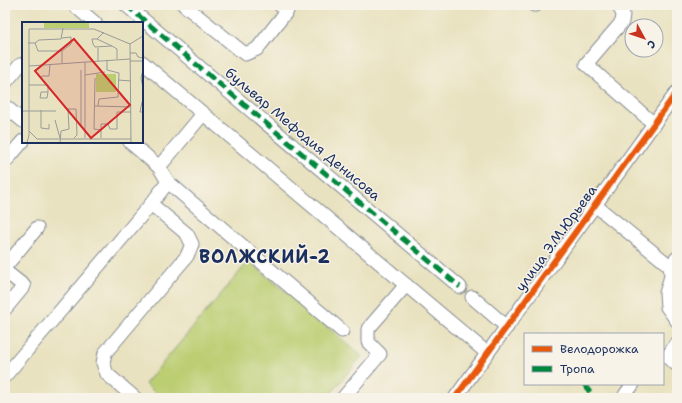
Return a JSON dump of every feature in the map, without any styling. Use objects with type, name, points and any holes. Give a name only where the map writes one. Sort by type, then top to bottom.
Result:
[{"type":"street","points":[[74,5],[94,22]]},
{"type":"street","name":"бульвар Мефодия Денисова","points":[[126,5],[460,287]]},
{"type":"street","points":[[184,5],[245,54],[257,49],[287,11],[280,5]]},
{"type":"street","points":[[618,5],[623,14],[622,22],[586,64],[654,124]]},
{"type":"street","points":[[143,63],[488,353]]},
{"type":"street","points":[[5,83],[22,65]]},
{"type":"street","name":"улица Э.М.Юрьева","points":[[455,398],[677,92]]},
{"type":"street","points":[[5,106],[22,120]]},
{"type":"street","points":[[159,167],[203,114]]},
{"type":"street","points":[[5,162],[22,142]]},
{"type":"street","points":[[131,143],[159,167],[168,182],[342,331]]},
{"type":"street","points":[[5,376],[168,182]]},
{"type":"street","points":[[135,398],[108,374],[103,364],[106,353],[187,256],[192,244],[187,234],[151,204]]},
{"type":"street","points":[[595,205],[674,262],[666,293],[667,307],[677,321]]},
{"type":"street","points":[[5,268],[37,228]]},
{"type":"street","points":[[5,271],[24,286],[5,309]]},
{"type":"street","points":[[343,398],[380,354],[368,342],[368,329],[406,284]]},
{"type":"street","points":[[472,297],[507,327]]},
{"type":"street","points":[[669,360],[677,343]]},
{"type":"street","points":[[625,395],[632,385]]},
{"type":"green space","points":[[249,261],[362,356],[327,398],[162,398],[145,384]]},
{"type":"marked path","points":[[126,5],[460,287]]},
{"type":"marked path","points":[[585,385],[594,398]]},
{"type":"cycle path","points":[[455,398],[677,92]]},
{"type":"district","name":"ВОЛЖСКИЙ-2","points":[[265,257]]}]
